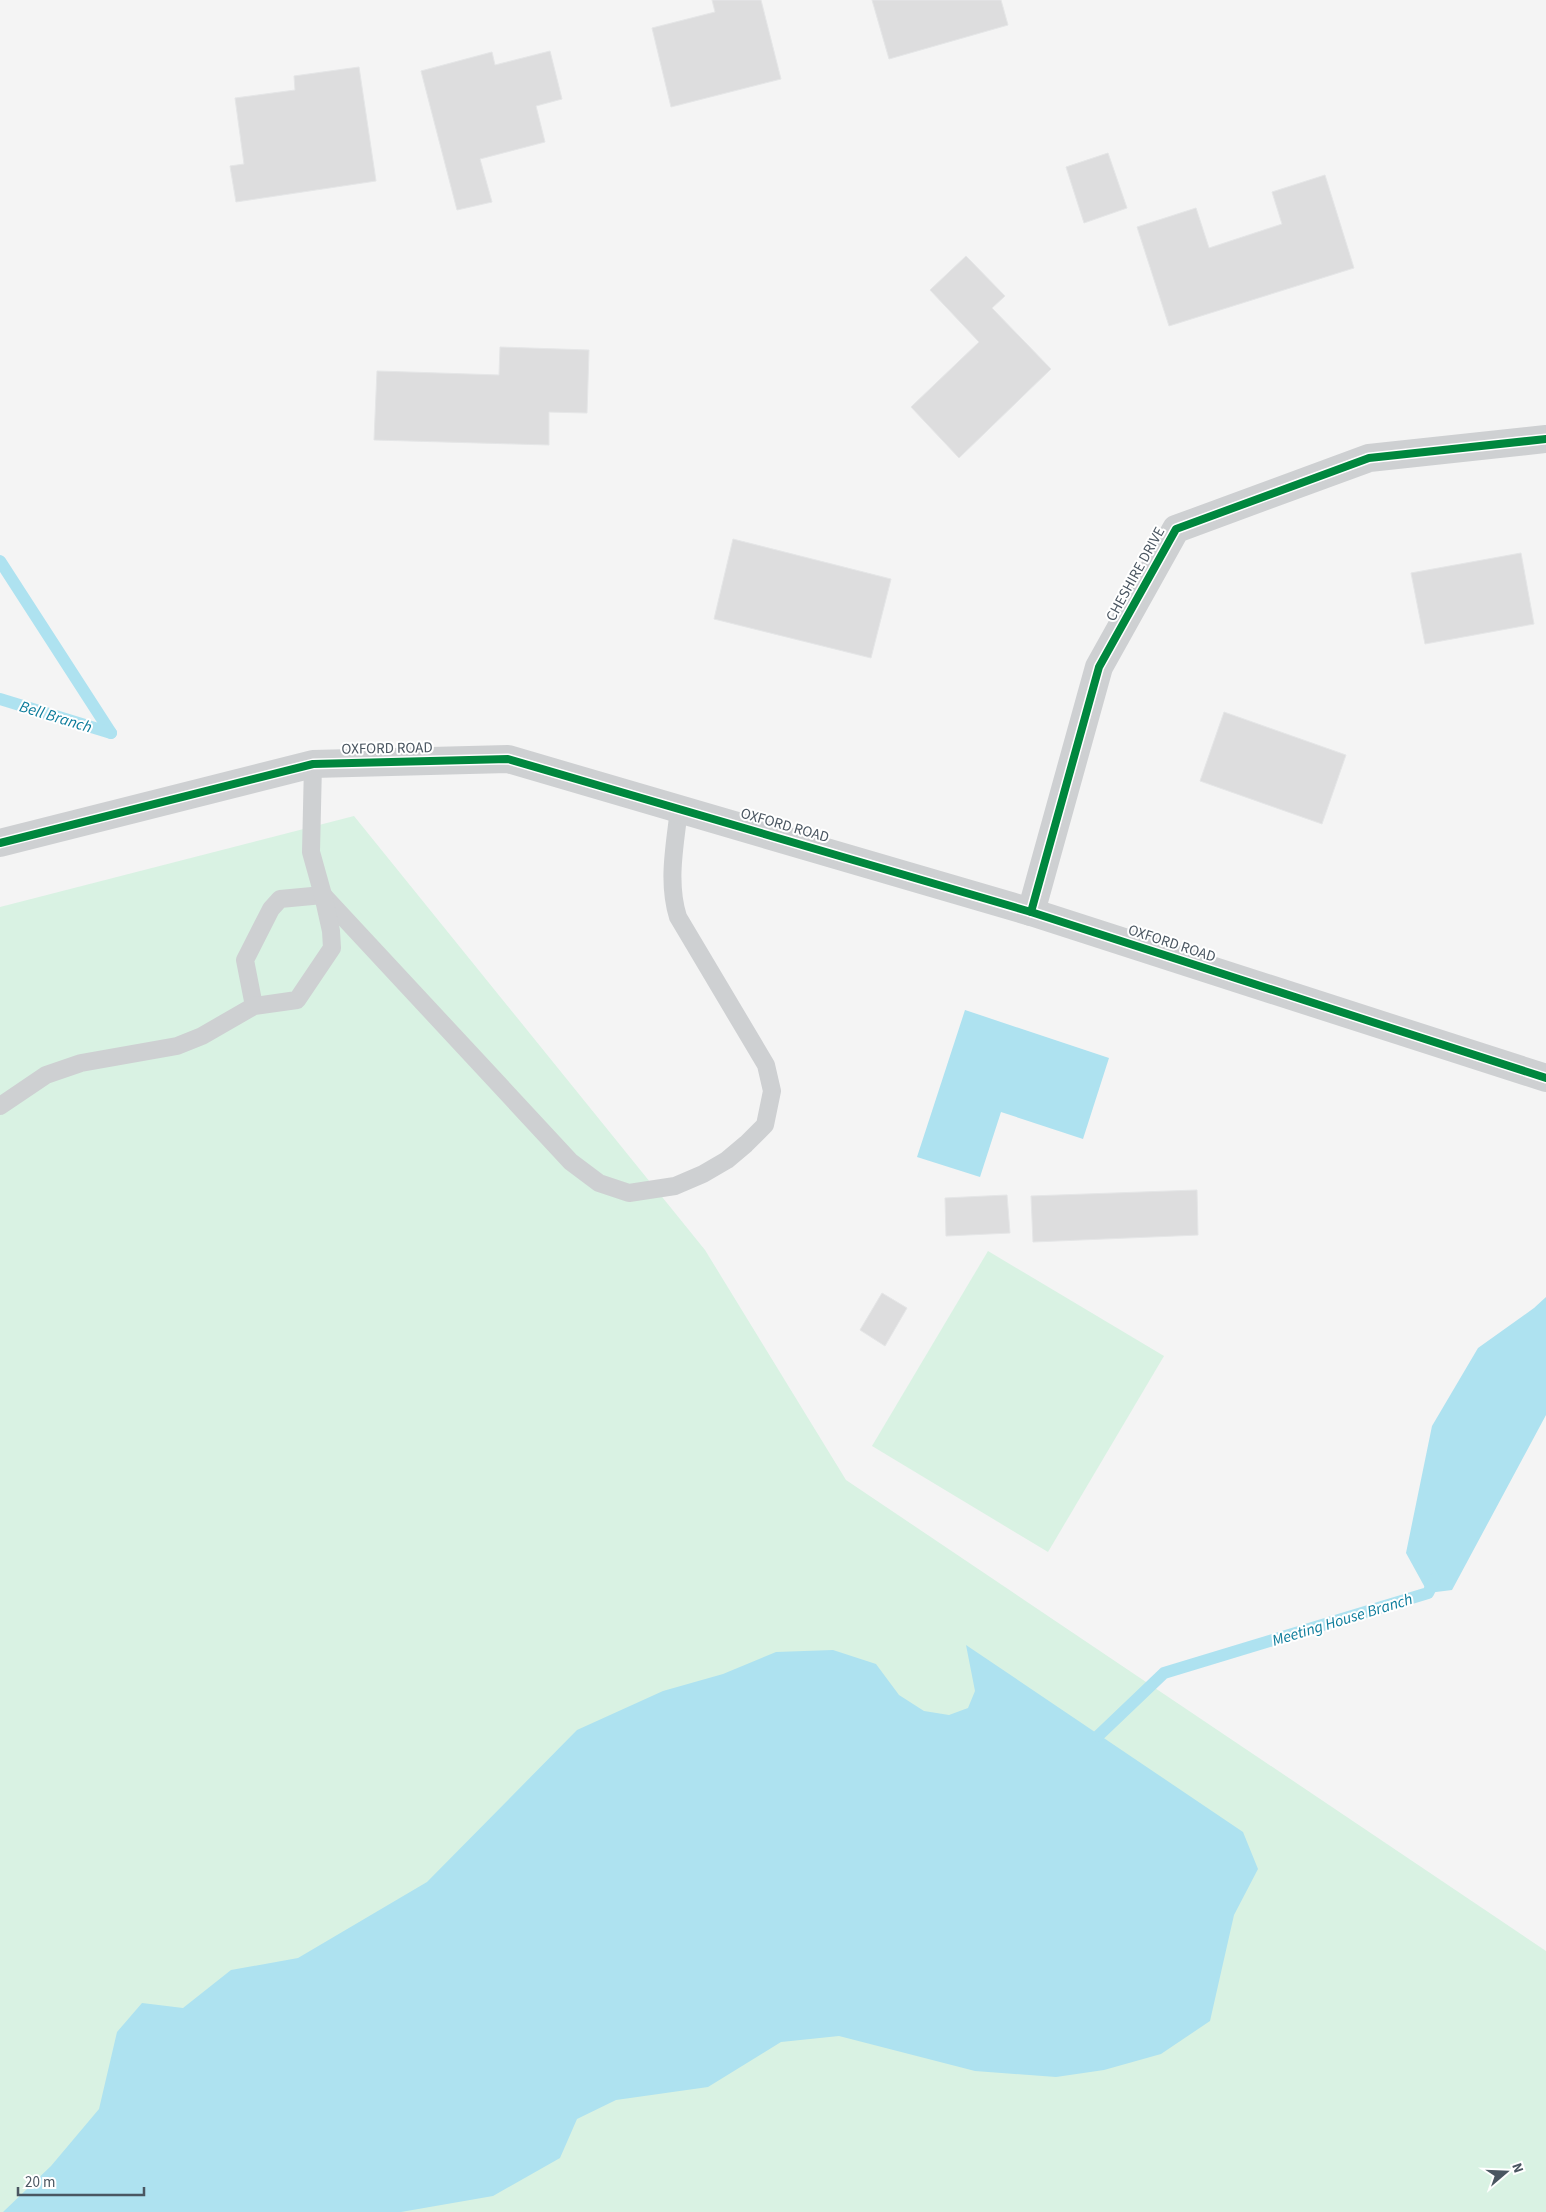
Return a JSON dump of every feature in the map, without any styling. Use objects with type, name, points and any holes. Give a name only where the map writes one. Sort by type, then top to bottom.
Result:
[{"type":"street","name":"CHESHIRE DRIVE","points":[[1031,912],[1099,667],[1176,529],[1369,458],[1546,439]]},
{"type":"street","name":"OXFORD ROAD","points":[[0,843],[313,764],[508,759],[1031,912],[1546,1078]]},
{"type":"lane","points":[[0,1106],[46,1075],[81,1063],[177,1046],[202,1036],[254,1006],[297,1000],[332,948],[331,931],[311,852],[313,764]]},
{"type":"lane","points":[[323,895],[570,1162],[599,1183],[628,1193],[674,1186],[703,1174],[727,1160],[746,1144],[765,1125],[772,1091],[766,1065],[678,917],[672,899],[671,881],[679,809]]},
{"type":"lane","points":[[254,1006],[245,960],[271,909],[280,899],[323,895]]},
{"type":"green space","points":[[354,816],[705,1250],[846,1480],[1546,1951],[1546,2212],[0,2212],[0,907]]},
{"type":"green space","points":[[988,1251],[1164,1356],[1048,1552],[872,1446]]},
{"type":"water","points":[[965,1010],[1109,1058],[1083,1139],[1001,1112],[980,1177],[917,1157]]},
{"type":"water","points":[[1546,1297],[1546,1415],[1452,1590],[1428,1593],[1406,1553],[1432,1426],[1478,1348],[1534,1308]]},
{"type":"water","points":[[966,1645],[1243,1832],[1258,1869],[1234,1915],[1210,2021],[1161,2054],[1104,2070],[1056,2077],[975,2071],[839,2036],[781,2042],[708,2087],[616,2100],[577,2119],[560,2158],[493,2196],[401,2212],[3,2212],[51,2166],[99,2109],[117,2032],[142,2003],[183,2008],[231,1970],[298,1958],[427,1882],[577,1730],[663,1691],[723,1674],[776,1652],[833,1650],[876,1664],[899,1695],[924,1711],[949,1715],[968,1708],[975,1691]]},
{"type":"building","points":[[712,0],[761,0],[781,79],[671,107],[652,28],[715,12]]},
{"type":"building","points":[[872,0],[1001,0],[1008,25],[889,59]]},
{"type":"building","points":[[550,51],[562,99],[536,106],[545,142],[480,159],[492,202],[457,210],[421,71],[492,52],[495,65]]},
{"type":"building","points":[[359,67],[376,181],[236,202],[230,166],[244,164],[235,98],[295,90],[294,76]]},
{"type":"building","points":[[1108,153],[1127,208],[1084,223],[1066,167]]},
{"type":"building","points":[[1325,175],[1354,268],[1169,326],[1137,227],[1196,208],[1209,248],[1282,224],[1272,192]]},
{"type":"building","points":[[966,256],[1005,296],[992,308],[1051,369],[959,458],[911,407],[979,342],[930,290]]},
{"type":"building","points":[[500,347],[589,350],[587,413],[549,412],[549,445],[374,440],[377,371],[499,375]]},
{"type":"building","points":[[733,539],[891,579],[871,658],[714,619]]},
{"type":"building","points":[[1521,553],[1534,624],[1425,644],[1411,573]]},
{"type":"building","points":[[1224,712],[1346,755],[1322,824],[1200,781]]},
{"type":"building","points":[[1197,1190],[1198,1235],[1033,1242],[1031,1196]]},
{"type":"building","points":[[1007,1195],[1010,1233],[946,1236],[945,1198]]},
{"type":"building","points":[[882,1293],[907,1308],[885,1346],[860,1330]]},
{"type":"waterway","points":[[0,561],[111,733]]},
{"type":"waterway","name":"Bell Branch","points":[[0,699],[111,733]]},
{"type":"waterway","name":"Meeting House Branch","points":[[1098,1736],[1164,1673],[1428,1593],[1435,1579]]},
{"type":"cycle path","points":[[1031,912],[1099,667],[1176,529],[1369,458],[1546,439]]},
{"type":"cycle path","points":[[0,843],[313,764],[508,759],[1031,912],[1546,1078]]}]
